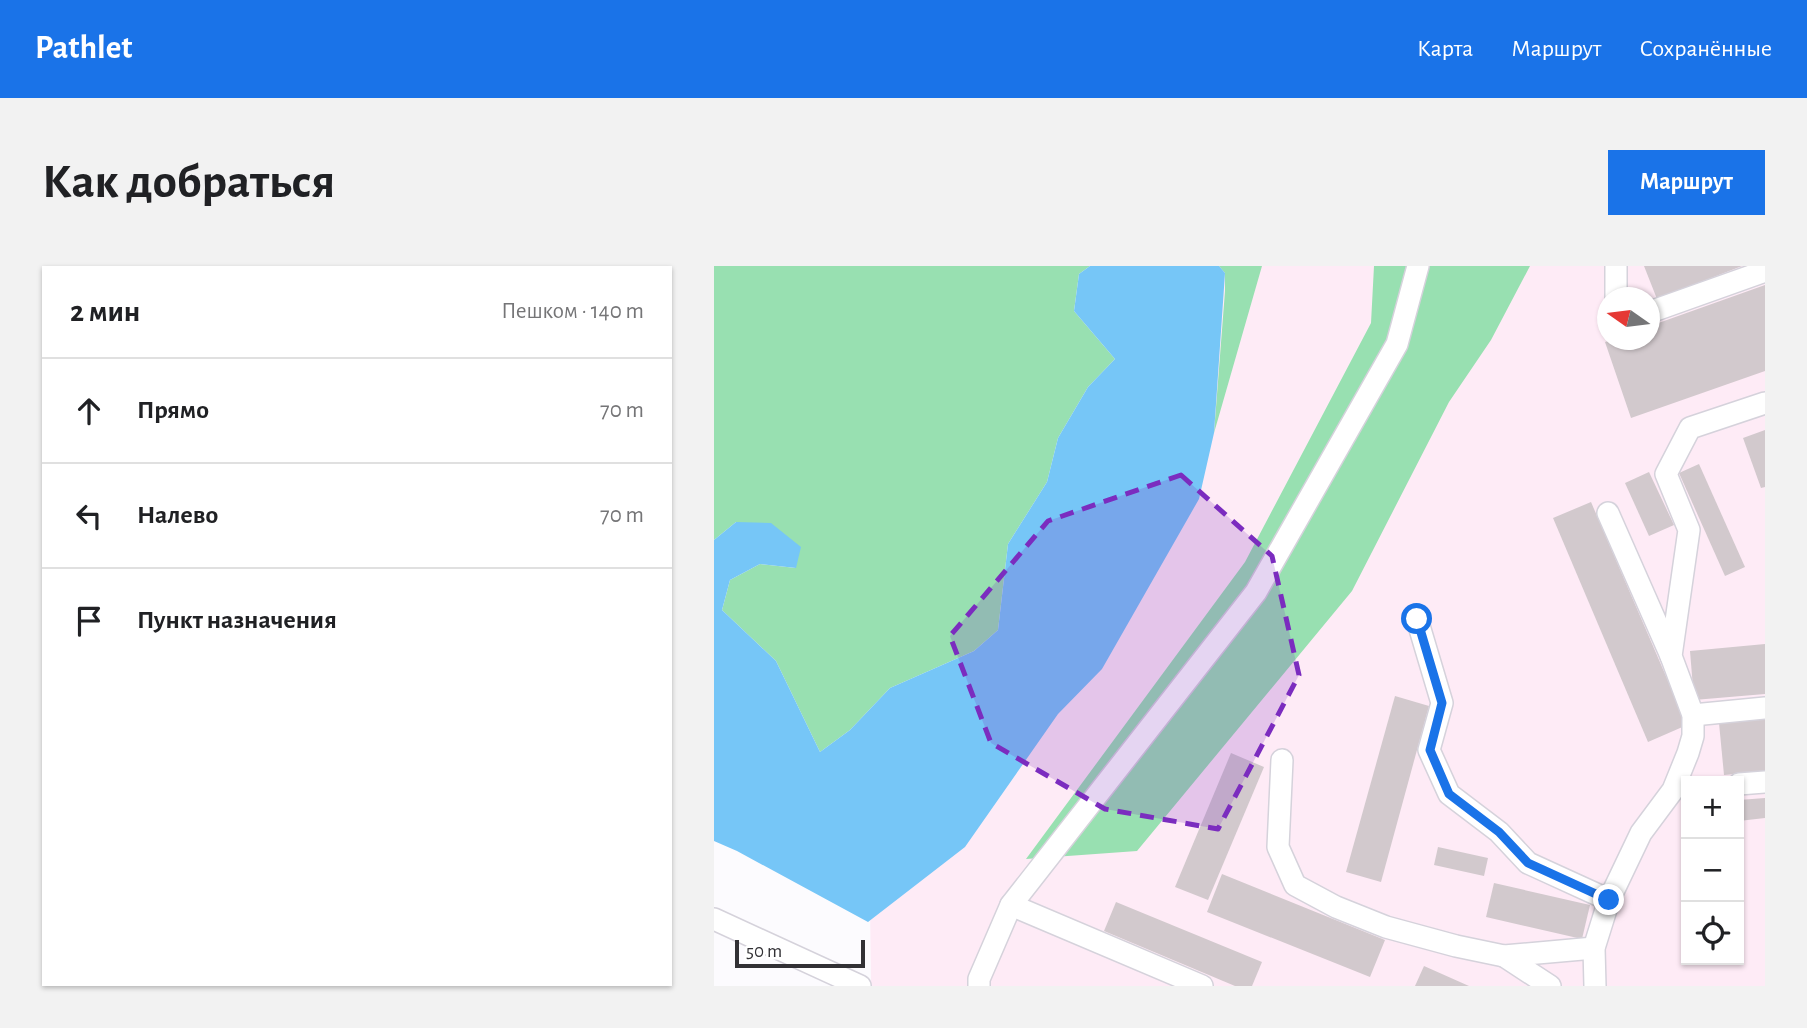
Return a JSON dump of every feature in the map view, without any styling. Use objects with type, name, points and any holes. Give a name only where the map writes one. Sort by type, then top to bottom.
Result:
[{"type":"street","points":[[979,986],[979,979],[1011,905],[1256,592],[1397,344],[1418,266]]},
{"type":"street","points":[[1616,266],[1616,287]]},
{"type":"street","points":[[1660,308],[1765,271]]},
{"type":"street","points":[[1671,656],[1689,530],[1666,474],[1690,428],[1765,403]]},
{"type":"street","points":[[1595,986],[1594,948],[1609,900],[1641,834],[1679,790],[1691,745],[1693,715],[1671,656],[1608,513]]},
{"type":"street","points":[[1417,619],[1442,703],[1430,750],[1449,794],[1499,832],[1528,863],[1609,900]]},
{"type":"street","points":[[1693,715],[1765,708]]},
{"type":"street","points":[[1282,760],[1278,846],[1295,885],[1336,907],[1386,927],[1456,946],[1504,956],[1594,948]]},
{"type":"street","points":[[1744,784],[1765,782]]},
{"type":"street","points":[[1011,905],[1202,986]]},
{"type":"street","points":[[714,919],[860,986]]},
{"type":"street","points":[[1504,956],[1550,986]]},
{"type":"highlighted area","points":[[1181,475],[1272,556],[1299,675],[1218,829],[1105,809],[991,743],[950,636],[1048,521]]},
{"type":"shaded area","points":[[1204,266],[1765,266],[1765,986],[871,986],[870,903]]},
{"type":"green space","points":[[714,266],[1090,266],[1079,274],[1074,311],[1115,359],[1088,387],[1058,438],[1047,482],[1008,544],[998,630],[974,651],[890,688],[850,730],[820,752],[776,661],[722,610],[730,580],[760,564],[796,568],[736,522],[714,540]]},
{"type":"green space","points":[[1219,266],[1262,266],[1214,433],[1225,291],[1225,273]]},
{"type":"green space","points":[[1374,266],[1530,266],[1491,340],[1449,402],[1352,591],[1137,851],[1026,859],[1245,562],[1371,323]]},
{"type":"water","points":[[1090,266],[1219,266],[1225,273],[1214,433],[1199,499],[1102,669],[1058,714],[965,847],[868,922],[714,841],[714,540],[736,522],[771,523],[801,547],[796,568],[760,564],[730,580],[722,610],[776,661],[820,752],[850,730],[890,688],[974,651],[998,630],[1008,544],[1047,482],[1058,438],[1088,387],[1115,359],[1074,311],[1079,274]]},
{"type":"building","points":[[1644,266],[1742,266],[1660,298],[1660,287],[1652,287]]},
{"type":"building","points":[[1765,285],[1765,371],[1631,418],[1608,350],[1660,350],[1660,322]]},
{"type":"building","points":[[1765,430],[1765,487],[1761,488],[1743,438]]},
{"type":"building","points":[[1699,464],[1745,567],[1725,576],[1679,473]]},
{"type":"building","points":[[1649,472],[1674,525],[1649,536],[1625,483]]},
{"type":"building","points":[[1591,502],[1687,725],[1648,742],[1553,518]]},
{"type":"building","points":[[1765,644],[1765,694],[1694,700],[1690,651]]},
{"type":"building","points":[[1395,696],[1429,706],[1381,882],[1346,872]]},
{"type":"building","points":[[1765,718],[1765,771],[1724,775],[1719,723]]},
{"type":"building","points":[[1231,753],[1264,767],[1208,900],[1175,887]]},
{"type":"building","points":[[1765,798],[1765,818],[1744,820],[1744,800]]},
{"type":"building","points":[[1438,847],[1488,858],[1484,876],[1434,865]]},
{"type":"building","points":[[1222,874],[1385,940],[1370,977],[1207,912]]},
{"type":"building","points":[[1494,883],[1590,905],[1582,939],[1486,917]]},
{"type":"building","points":[[1116,902],[1262,962],[1252,986],[1235,986],[1104,931]]},
{"type":"building","points":[[1424,966],[1469,986],[1415,986]]},
{"type":"route","points":[[1417,619],[1442,703],[1430,750],[1449,794],[1499,832],[1528,863],[1609,900]]}]
